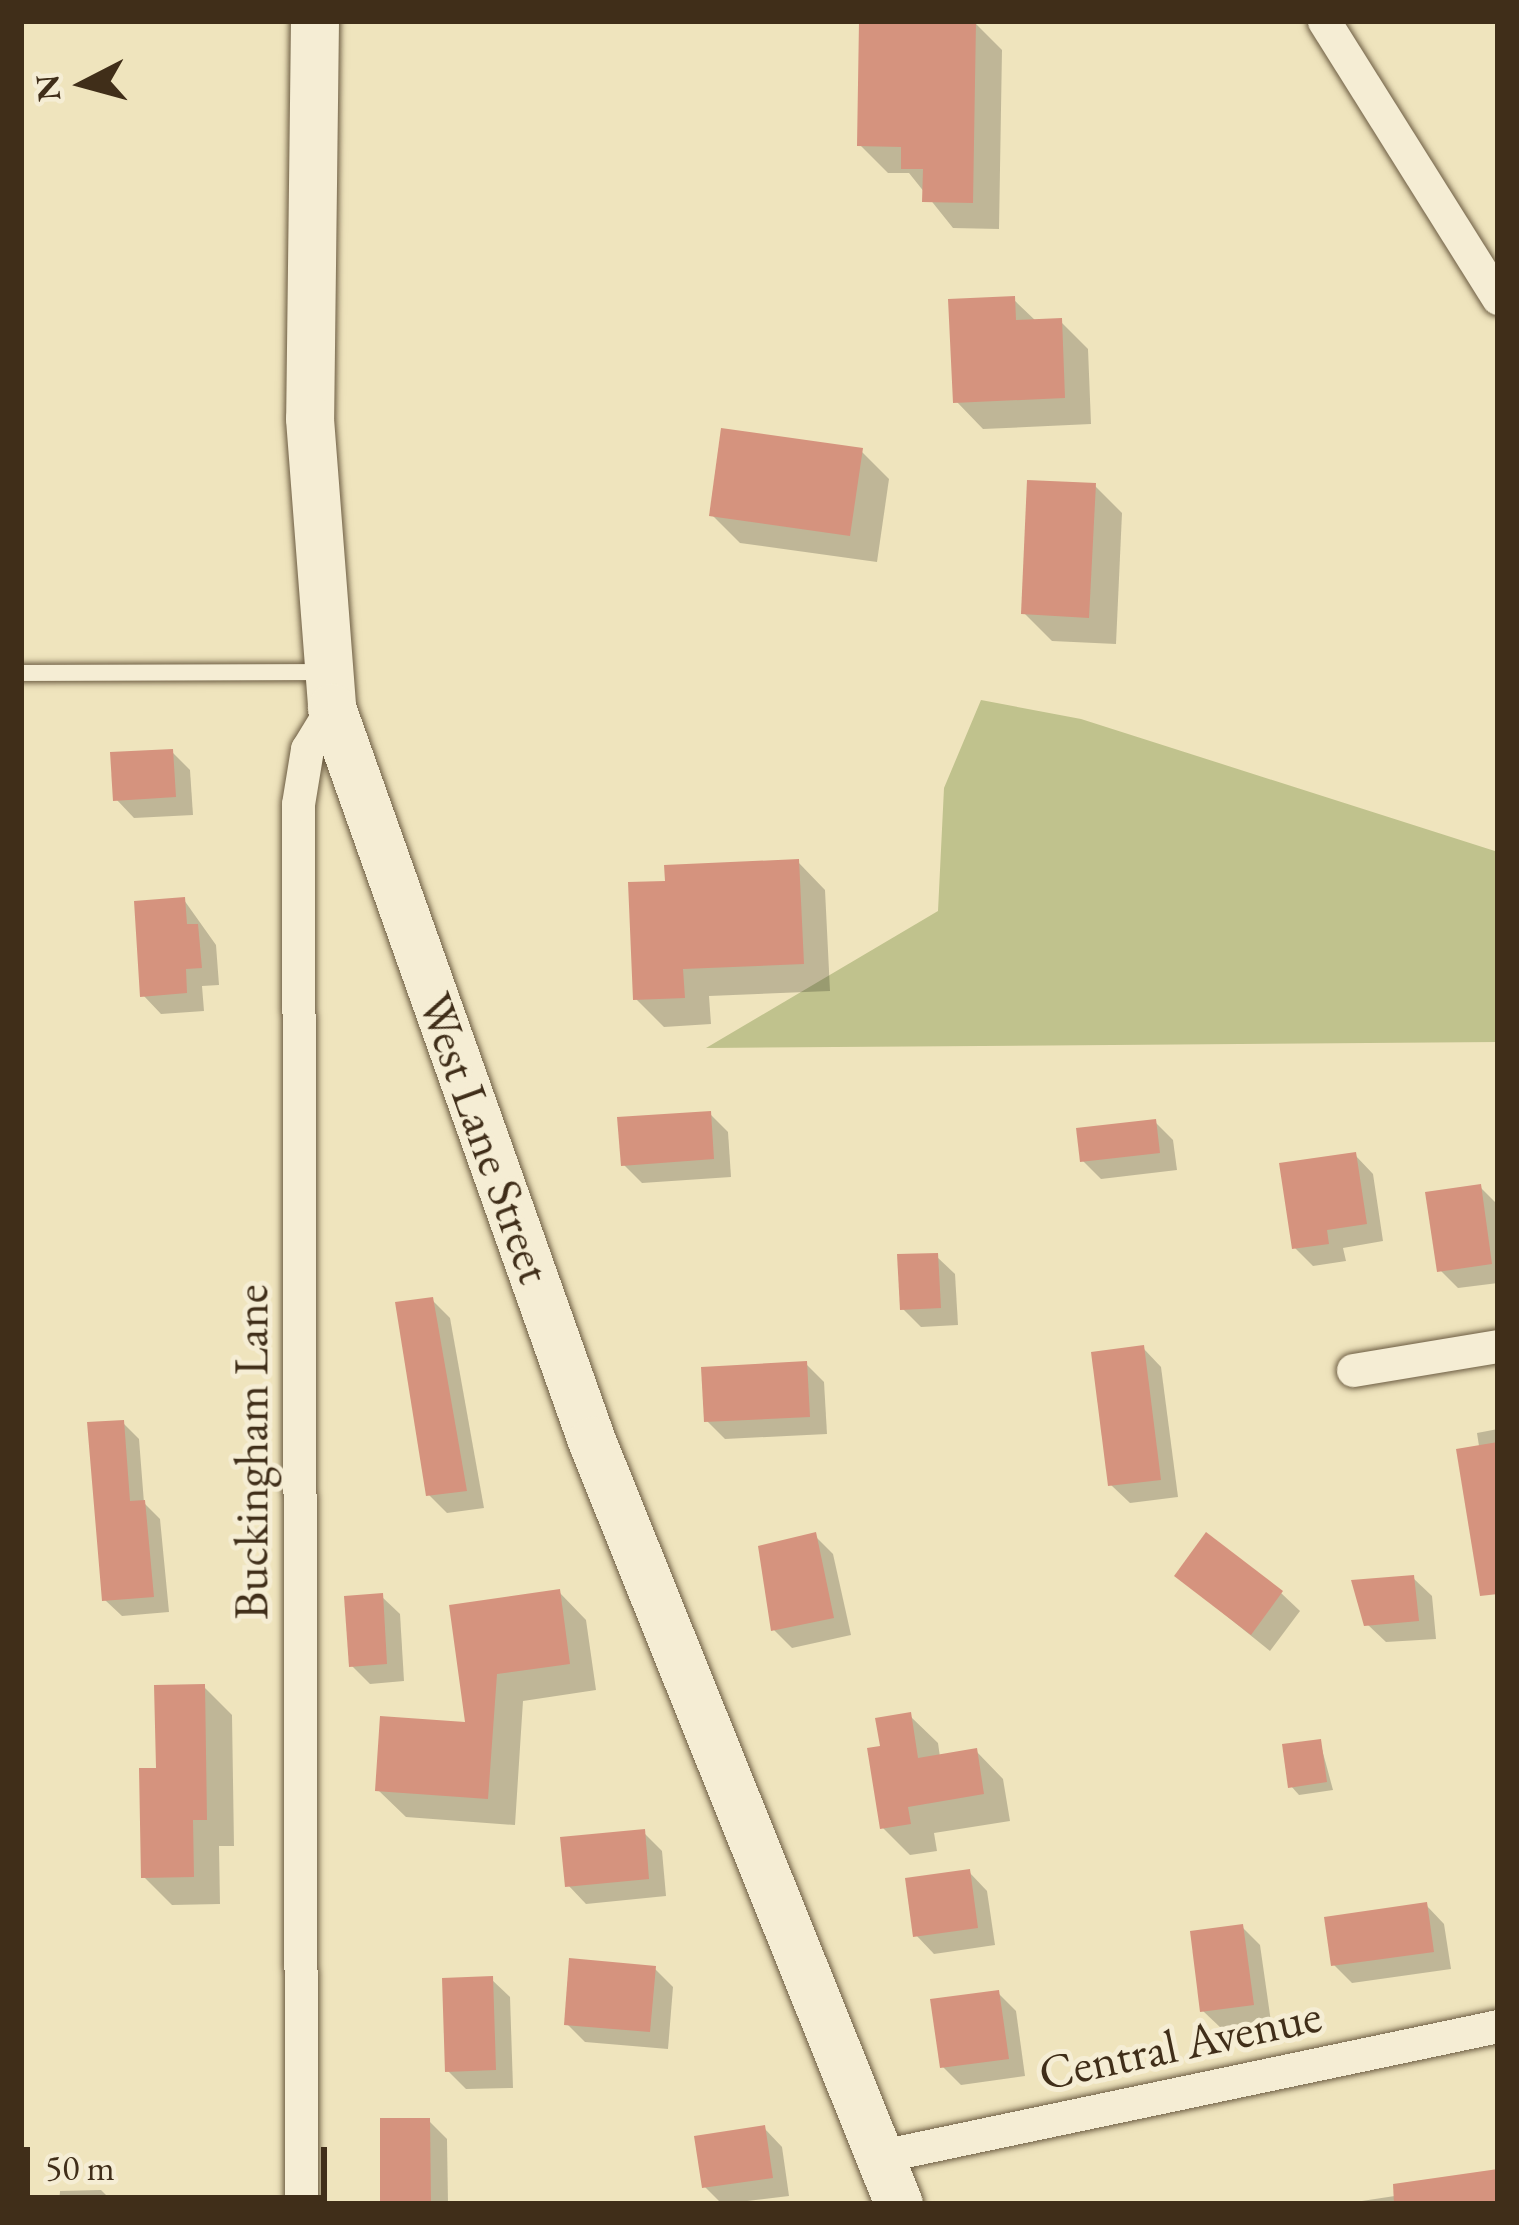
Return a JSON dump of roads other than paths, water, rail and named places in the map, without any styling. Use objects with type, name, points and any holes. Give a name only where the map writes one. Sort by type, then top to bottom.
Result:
[{"type":"street","name":"West Lane Street","points":[[315,21],[310,419],[330,690],[592,1441],[899,2204]]},
{"type":"street","points":[[1324,21],[1498,298]]},
{"type":"street","name":"Buckingham Lane","points":[[301,2204],[298,804],[307,749],[330,690]]},
{"type":"street","points":[[1353,1370],[1498,1346]]},
{"type":"street","name":"Central Avenue","points":[[881,2156],[1498,2026]]},
{"type":"lane","points":[[21,673],[330,690]]}]
